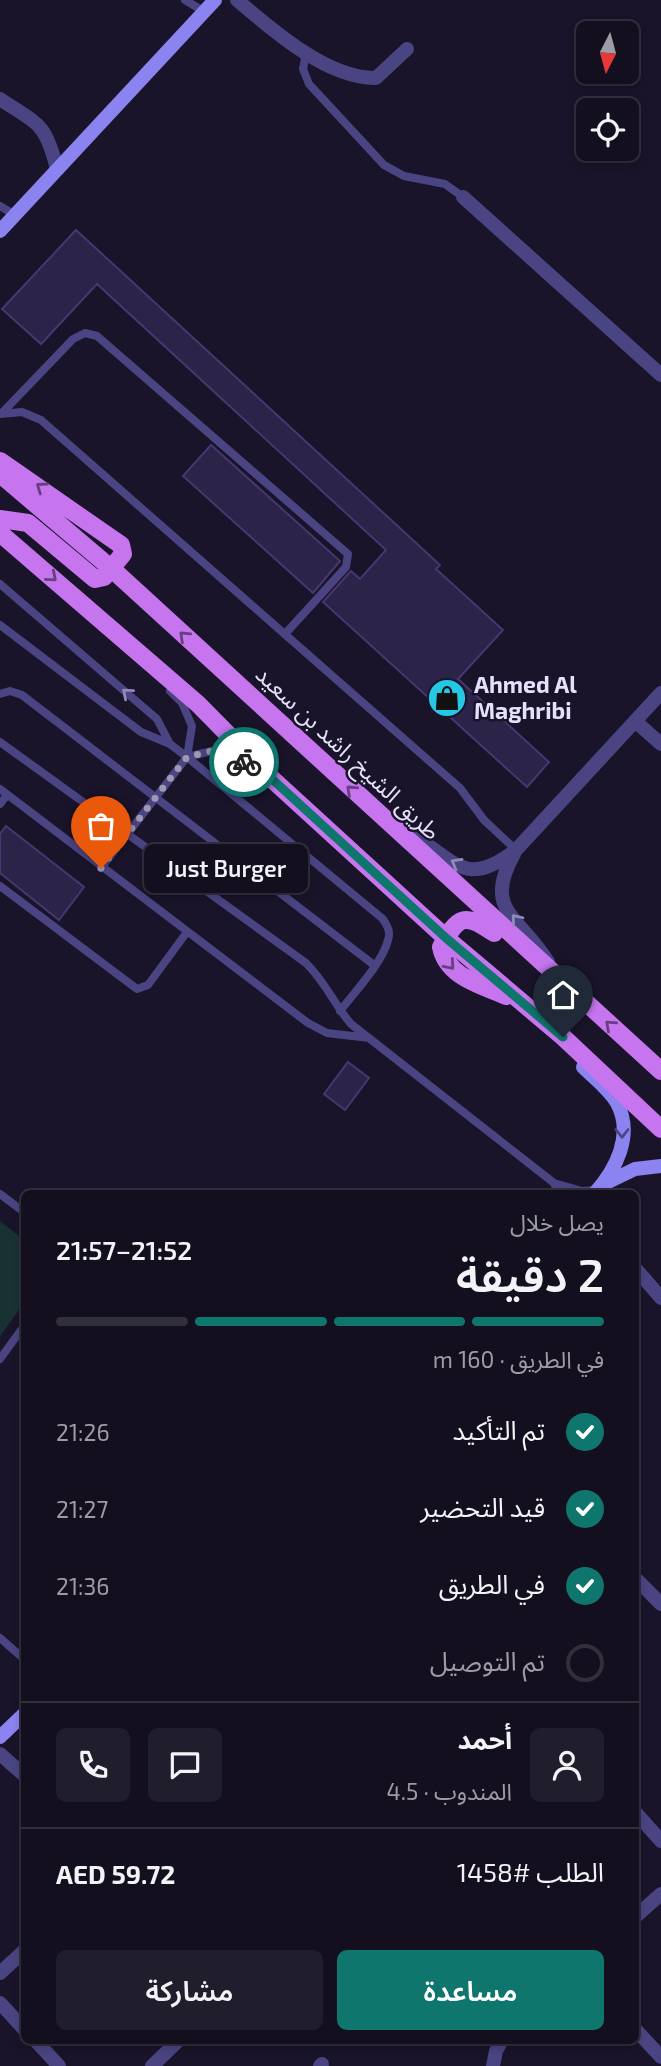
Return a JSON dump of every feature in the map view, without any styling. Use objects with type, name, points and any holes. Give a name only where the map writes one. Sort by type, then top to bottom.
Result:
[{"type":"main road","points":[[0,461],[121,545],[123,554],[104,577],[95,579],[28,523],[0,519]]},
{"type":"main road","name":"طريق الشيخ راشد بن سعيد","points":[[0,474],[112,569],[387,824],[661,1071]]},
{"type":"main road","points":[[0,533],[198,704],[272,779],[446,938],[563,1037],[661,1129]]},
{"type":"main road","points":[[446,938],[452,928],[463,920],[475,919],[554,975]]},
{"type":"street","points":[[0,231],[215,0]]},
{"type":"street","points":[[237,0],[306,52],[359,79],[376,78],[407,49]]},
{"type":"street","points":[[0,99],[41,127],[49,138],[57,169]]},
{"type":"street","points":[[463,197],[661,375]]},
{"type":"street","points":[[387,824],[412,835],[459,867],[470,870],[490,868],[516,850],[661,693]]},
{"type":"street","points":[[635,721],[661,744]]},
{"type":"street","points":[[516,850],[502,878],[502,899],[542,951],[554,975]]},
{"type":"street","points":[[563,1037],[575,1058],[611,1096],[620,1112],[623,1140],[618,1163],[598,1189]]},
{"type":"street","points":[[598,1189],[635,1169],[661,1166]]},
{"type":"street","points":[[639,1273],[661,1298]]},
{"type":"street","points":[[639,1582],[661,1604]]},
{"type":"street","points":[[0,1737],[21,1717]]},
{"type":"street","points":[[0,1754],[21,1772]]},
{"type":"street","points":[[639,1816],[661,1841]]},
{"type":"street","points":[[639,1913],[661,1894]]},
{"type":"street","points":[[0,1973],[21,1954]]},
{"type":"street","points":[[0,2003],[21,2026]]},
{"type":"street","points":[[639,2033],[661,2057]]},
{"type":"street","points":[[39,2044],[59,2066]]},
{"type":"street","points":[[152,2066],[176,2044]]},
{"type":"street","points":[[493,2066],[500,2044]]},
{"type":"lane","points":[[185,0],[205,12]]},
{"type":"lane","points":[[306,52],[303,69],[309,84],[384,165],[404,176],[445,184],[463,197]]},
{"type":"lane","points":[[0,206],[15,215]]},
{"type":"lane","points":[[1,414],[73,339],[85,333],[97,336],[348,554],[346,567],[285,634]]},
{"type":"lane","points":[[1,414],[22,412],[41,420],[460,788],[484,820],[516,850]]},
{"type":"lane","points":[[0,584],[157,719],[170,744]]},
{"type":"lane","points":[[0,626],[141,732],[170,744],[187,757],[383,919],[389,929],[389,939],[340,1012]]},
{"type":"lane","points":[[101,868],[187,757],[192,726],[182,703],[108,626]]},
{"type":"lane","points":[[0,694],[10,691],[22,695],[374,965]]},
{"type":"lane","points":[[0,742],[306,963],[329,989],[340,1012],[369,1038],[554,1183],[579,1190]]},
{"type":"lane","points":[[187,757],[216,750],[272,779]]},
{"type":"lane","points":[[0,804],[4,792],[308,1023],[327,1032],[369,1038]]},
{"type":"lane","points":[[0,886],[137,989],[148,985],[187,932]]},
{"type":"lane","points":[[554,1183],[557,1190]]},
{"type":"lane","points":[[0,1194],[21,1210]]},
{"type":"lane","points":[[0,1359],[21,1330]]},
{"type":"lane","points":[[0,1638],[21,1657]]},
{"type":"green space","points":[[0,1221],[21,1238],[21,1307],[0,1336]]},
{"type":"building","points":[[76,230],[440,565],[436,569],[503,630],[458,679],[549,762],[527,787],[323,602],[351,571],[360,579],[386,550],[97,284],[41,344],[2,309]]},
{"type":"building","points":[[211,445],[340,561],[313,593],[183,476]]},
{"type":"building","points":[[6,826],[84,887],[59,920],[0,873],[0,834]]},
{"type":"building","points":[[348,1062],[369,1078],[345,1110],[324,1094]]},
{"type":"way so far","points":[[101,868],[187,757],[216,750],[244,762]]},
{"type":"place","name":"Ahmed Al Maghribi","points":[[447,698]]},
{"type":"place","name":"Just Burger","points":[[101,868]]},
{"type":"route","points":[[244,762],[272,779],[446,938],[563,1037]]}]
